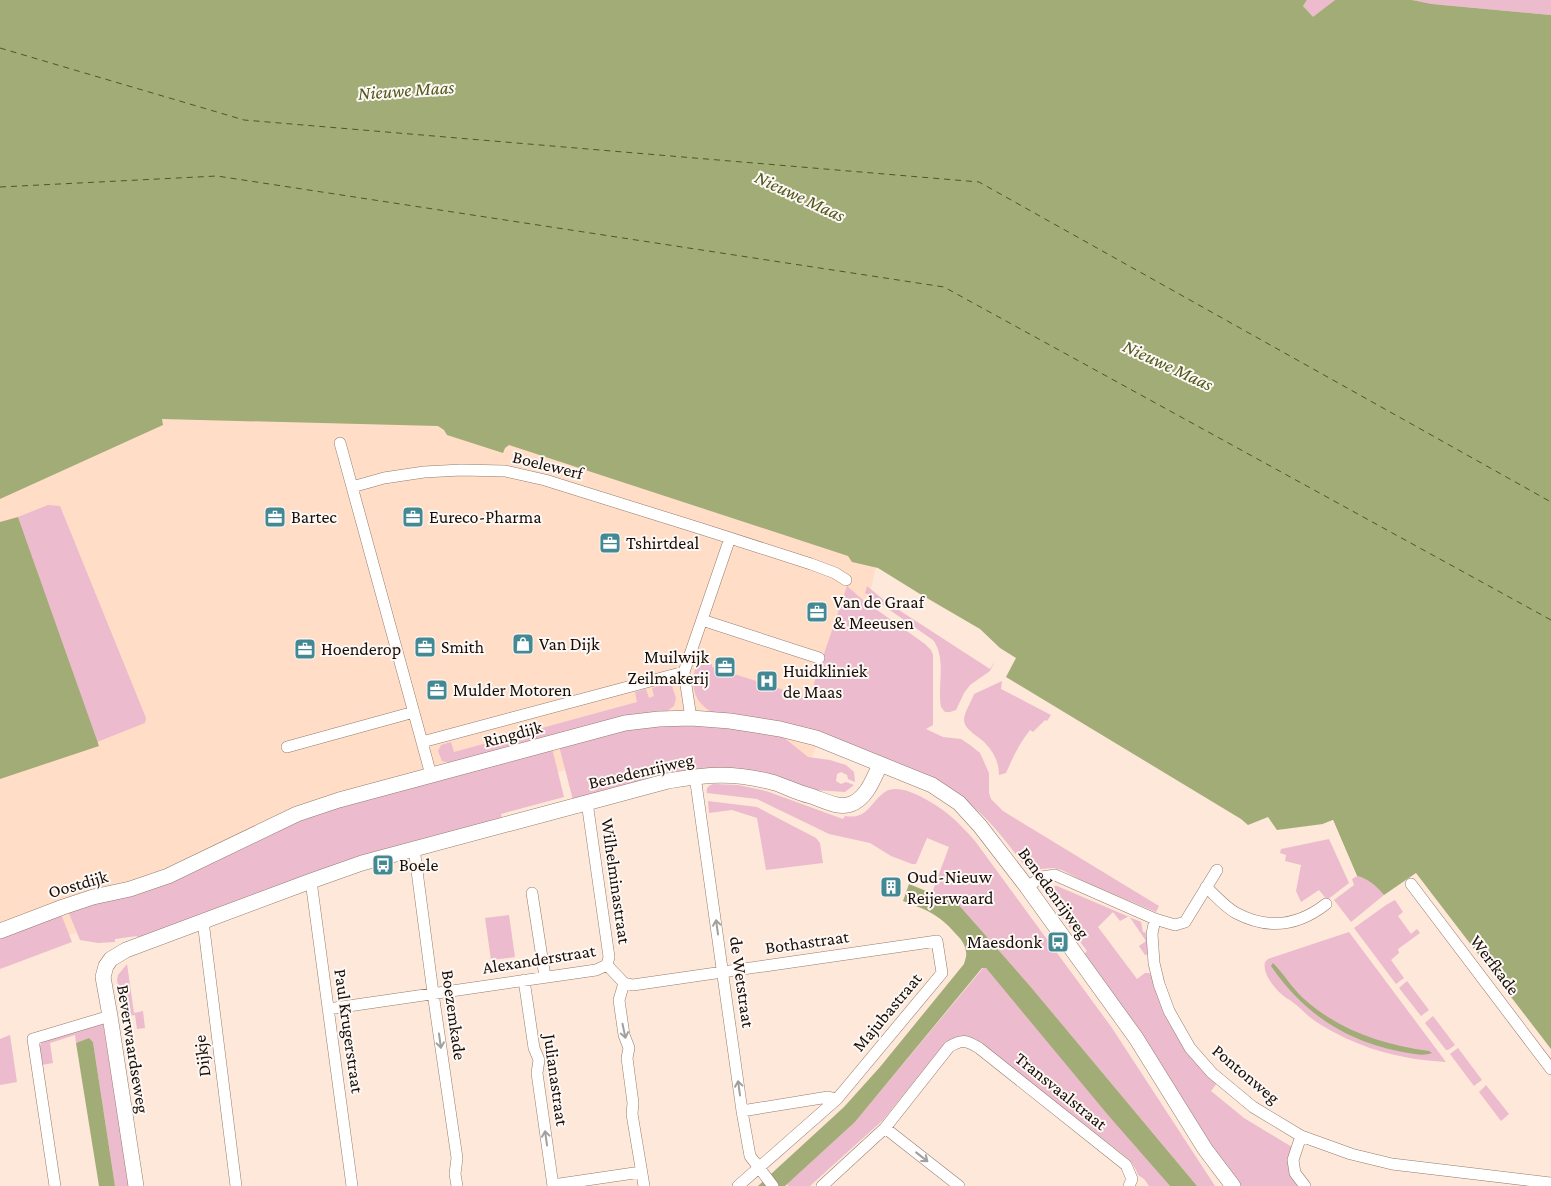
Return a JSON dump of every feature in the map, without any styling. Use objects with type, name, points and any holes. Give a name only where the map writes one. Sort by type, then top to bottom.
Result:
[{"type":"street","points":[[340,443],[431,775]]},
{"type":"street","name":"Boelewerf","points":[[352,487],[384,478],[424,472],[461,470],[504,471],[545,480],[730,538],[836,573],[846,580]]},
{"type":"street","points":[[691,718],[684,672],[730,538]]},
{"type":"street","points":[[702,620],[819,658]]},
{"type":"street","points":[[422,742],[684,672]]},
{"type":"street","points":[[287,747],[414,712]]},
{"type":"street","name":"Ringdijk","points":[[168,876],[297,814],[339,800],[625,723],[691,718],[730,720],[816,738],[880,765]]},
{"type":"street","name":"Benedenrijweg","points":[[202,921],[362,863],[668,780],[725,774],[748,777],[776,784],[842,806],[852,804],[865,794],[880,765],[932,785],[959,803],[980,826],[1027,887],[1136,1038],[1205,1149],[1233,1186]]},
{"type":"street","name":"de Wetstraat","points":[[695,776],[742,1111],[750,1156],[765,1177]]},
{"type":"street","name":"Wilhelminastraat","points":[[586,802],[609,957],[607,965]]},
{"type":"street","name":"Boezemkade","points":[[414,848],[457,1158],[455,1174],[457,1186]]},
{"type":"street","points":[[1027,887],[1042,877],[1056,875],[1155,919],[1175,925],[1185,922],[1216,870]]},
{"type":"street","name":"Oostdijk","points":[[0,931],[63,906],[130,889],[168,876]]},
{"type":"street","name":"Paul Krugerstraat","points":[[311,881],[352,1186]]},
{"type":"street","name":"Werfkade","points":[[1411,884],[1551,1069]]},
{"type":"street","points":[[1206,887],[1234,912],[1258,922],[1279,924],[1303,918],[1326,904]]},
{"type":"street","points":[[532,893],[545,977]]},
{"type":"street","name":"Pontonweg","points":[[1155,919],[1152,934],[1154,963],[1169,1011],[1190,1048],[1212,1073],[1253,1107],[1301,1136],[1351,1154],[1392,1164],[1551,1183]]},
{"type":"street","name":"Beverwaardseweg","points":[[136,1186],[103,977],[106,966],[111,959],[126,950],[202,921]]},
{"type":"street","name":"Dijkje","points":[[202,921],[236,1186]]},
{"type":"street","name":"Bothastraat","points":[[624,983],[633,985],[937,941]]},
{"type":"street","name":"Majubastraat","points":[[738,1186],[765,1177],[837,1099],[942,973],[937,941]]},
{"type":"street","points":[[607,965],[624,983],[619,1000],[624,1035],[629,1048],[627,1058],[633,1103],[632,1114],[644,1186]]},
{"type":"street","name":"Alexanderstraat","points":[[328,1009],[596,970],[607,965]]},
{"type":"street","name":"Julianastraat","points":[[524,980],[534,1048],[539,1060],[537,1073],[553,1186]]},
{"type":"street","points":[[55,1186],[33,1039],[110,1016]]},
{"type":"street","name":"Transvaalstraat","points":[[885,1128],[949,1047],[959,1041],[969,1042],[1126,1165],[1130,1182]]},
{"type":"street","points":[[742,1111],[828,1097],[837,1099]]},
{"type":"street","points":[[822,1186],[885,1128],[959,1186]]},
{"type":"street","points":[[1301,1136],[1293,1160],[1295,1173],[1305,1186]]},
{"type":"street","points":[[553,1186],[641,1172]]},
{"type":"shaded area","points":[[1307,0],[1335,0],[1313,18],[1303,6]]},
{"type":"shaded area","points":[[1412,0],[1551,0],[1551,15],[1432,4]]},
{"type":"shaded area","points":[[442,404],[879,550],[872,585],[808,769],[600,758],[0,958],[0,472],[164,411]]},
{"type":"shaded area","points":[[48,505],[60,506],[146,718],[145,723],[97,742],[18,517]]},
{"type":"shaded area","points":[[847,586],[931,650],[933,655],[933,725],[926,729],[943,737],[961,739],[980,753],[989,773],[989,793],[991,799],[1003,811],[1159,906],[1156,912],[1087,883],[1062,870],[1053,868],[1041,869],[1030,873],[988,820],[963,799],[933,780],[713,713],[700,702],[696,696],[693,683],[697,660],[712,664],[712,667],[809,698]]},
{"type":"shaded area","points":[[867,586],[885,601],[990,669],[995,661],[990,671],[970,685],[956,710],[945,712],[941,707],[940,655],[933,640],[865,593]]},
{"type":"shaded area","points":[[1002,681],[1001,689],[1051,715],[1047,721],[1045,720],[1033,732],[1030,730],[1016,751],[1006,773],[999,775],[997,762],[991,750],[969,730],[965,724],[964,717],[974,694]]},
{"type":"shaded area","points":[[665,684],[672,686],[676,698],[674,706],[667,711],[633,715],[450,763],[442,761],[438,751],[441,745],[451,742],[454,752],[637,702],[635,692],[646,689],[649,698],[654,696],[652,688]]},
{"type":"shaded area","points":[[691,724],[734,727],[782,736],[808,757],[830,760],[846,765],[854,772],[855,782],[848,779],[847,775],[841,772],[837,774],[836,781],[841,784],[846,782],[854,785],[845,792],[815,790],[758,772],[573,800],[559,746],[627,729]]},
{"type":"shaded area","points":[[552,748],[564,797],[501,814],[502,819],[139,939],[137,936],[115,939],[115,942],[98,943],[80,940],[68,911],[320,813]]},
{"type":"shaded area","points":[[713,784],[738,785],[766,791],[843,819],[845,816],[853,817],[864,813],[885,792],[892,789],[900,789],[918,795],[948,814],[975,841],[1112,1028],[1215,1186],[1197,1186],[1030,986],[958,904],[932,893],[949,847],[927,838],[916,864],[912,864],[891,856],[870,843],[829,834],[757,799],[707,793],[708,787]]},
{"type":"shaded area","points":[[708,801],[757,807],[816,838],[820,843],[823,863],[766,870],[757,818],[732,810],[709,813]]},
{"type":"shaded area","points":[[1329,839],[1349,883],[1327,900],[1319,890],[1301,902],[1296,891],[1301,865],[1285,861],[1286,855],[1280,853],[1281,849]]},
{"type":"shaded area","points":[[1357,876],[1372,883],[1384,895],[1351,922],[1334,900],[1354,885],[1352,879]]},
{"type":"shaded area","points":[[1057,886],[1128,916],[1120,921],[1113,912],[1098,927],[1137,979],[1145,973],[1151,975],[1166,1017],[1182,1045],[1217,1083],[1211,1091],[1244,1118],[1292,1147],[1298,1186],[1240,1186],[1219,1157],[1130,1017],[1084,954],[1087,951],[1047,897],[1047,890]]},
{"type":"shaded area","points":[[1395,900],[1403,912],[1398,916],[1411,934],[1417,929],[1420,933],[1398,949],[1399,953],[1391,960],[1404,978],[1396,984],[1354,928]]},
{"type":"shaded area","points":[[61,914],[72,942],[0,969],[0,937]]},
{"type":"shaded area","points":[[509,915],[515,957],[491,960],[485,918]]},
{"type":"shaded area","points":[[1130,917],[1141,922],[1143,932],[1147,933],[1148,954],[1145,955],[1139,946],[1146,941]]},
{"type":"shaded area","points":[[1349,932],[1446,1062],[1394,1055],[1346,1038],[1312,1019],[1273,986],[1265,971],[1265,962],[1268,959]]},
{"type":"shaded area","points":[[127,964],[134,1013],[143,1011],[145,1028],[137,1029],[135,1015],[123,1017],[117,980],[118,975]]},
{"type":"shaded area","points":[[983,968],[986,968],[1170,1186],[1149,1186],[1138,1175],[1130,1160],[976,1039],[963,1037],[945,1043],[883,1120],[810,1186],[788,1186],[787,1184],[855,1122]]},
{"type":"shaded area","points":[[1407,981],[1429,1010],[1421,1016],[1399,988]]},
{"type":"shaded area","points":[[1433,1016],[1455,1045],[1448,1050],[1446,1050],[1425,1023]]},
{"type":"shaded area","points":[[103,1023],[129,1186],[115,1186],[93,1042],[89,1038],[76,1043],[75,1035],[50,1043],[53,1063],[42,1065],[39,1048],[42,1041]]},
{"type":"shaded area","points":[[10,1035],[17,1082],[0,1085],[0,1039]]},
{"type":"shaded area","points":[[1458,1048],[1482,1080],[1474,1086],[1450,1054]]},
{"type":"shaded area","points":[[1486,1085],[1509,1114],[1501,1121],[1479,1092]]},
{"type":"water","name":"Nieuwe Maas","points":[[0,0],[1307,0],[1303,6],[1313,17],[1335,0],[1412,0],[1432,4],[1551,15],[1551,1049],[1416,873],[1384,895],[1372,883],[1357,876],[1333,820],[1323,824],[1277,830],[1268,817],[1248,825],[1006,677],[1016,658],[1000,648],[980,629],[878,568],[852,562],[848,556],[509,445],[503,453],[447,435],[438,426],[162,419],[163,425],[0,499]]},
{"type":"water","points":[[18,517],[99,746],[0,779],[0,522]]},
{"type":"water","points":[[909,884],[958,904],[1030,986],[1197,1186],[1170,1186],[1108,1115],[986,968],[982,968],[855,1122],[785,1186],[758,1186],[844,1107],[880,1067],[964,964],[965,946],[948,926],[931,913],[903,901]]},
{"type":"water","points":[[1273,963],[1303,998],[1331,1019],[1378,1040],[1432,1053],[1420,1055],[1398,1051],[1378,1046],[1342,1031],[1310,1010],[1296,997],[1271,966]]},
{"type":"water","points":[[89,1038],[93,1042],[115,1186],[99,1186],[76,1043]]},
{"type":"pier","points":[[1333,820],[1357,876],[1355,877],[1331,823],[1324,827],[1323,824]]},
{"type":"ferry route","points":[[0,48],[244,120],[979,182],[1551,502]]},
{"type":"ferry route","points":[[0,187],[217,176],[944,287],[1551,620]]},
{"type":"place","name":"Bartec","points":[[275,517]]},
{"type":"place","name":"Eureco-Pharma","points":[[413,517]]},
{"type":"place","name":"Tshirtdeal","points":[[610,543]]},
{"type":"place","name":"Van de Graaf & Meeusen","points":[[817,612]]},
{"type":"place","name":"Van Dijk","points":[[523,644]]},
{"type":"place","name":"Smith","points":[[425,647]]},
{"type":"place","name":"Hoenderop","points":[[305,649]]},
{"type":"place","name":"Muilwijk Zeilmakerij","points":[[725,667]]},
{"type":"place","name":"Huidkliniek de Maas","points":[[767,681]]},
{"type":"place","name":"Mulder Motoren","points":[[437,690]]},
{"type":"place","name":"Boele","points":[[383,865]]},
{"type":"place","name":"Oud-Nieuw Reijerwaard","points":[[891,887]]},
{"type":"place","name":"Maesdonk","points":[[1058,942]]}]
